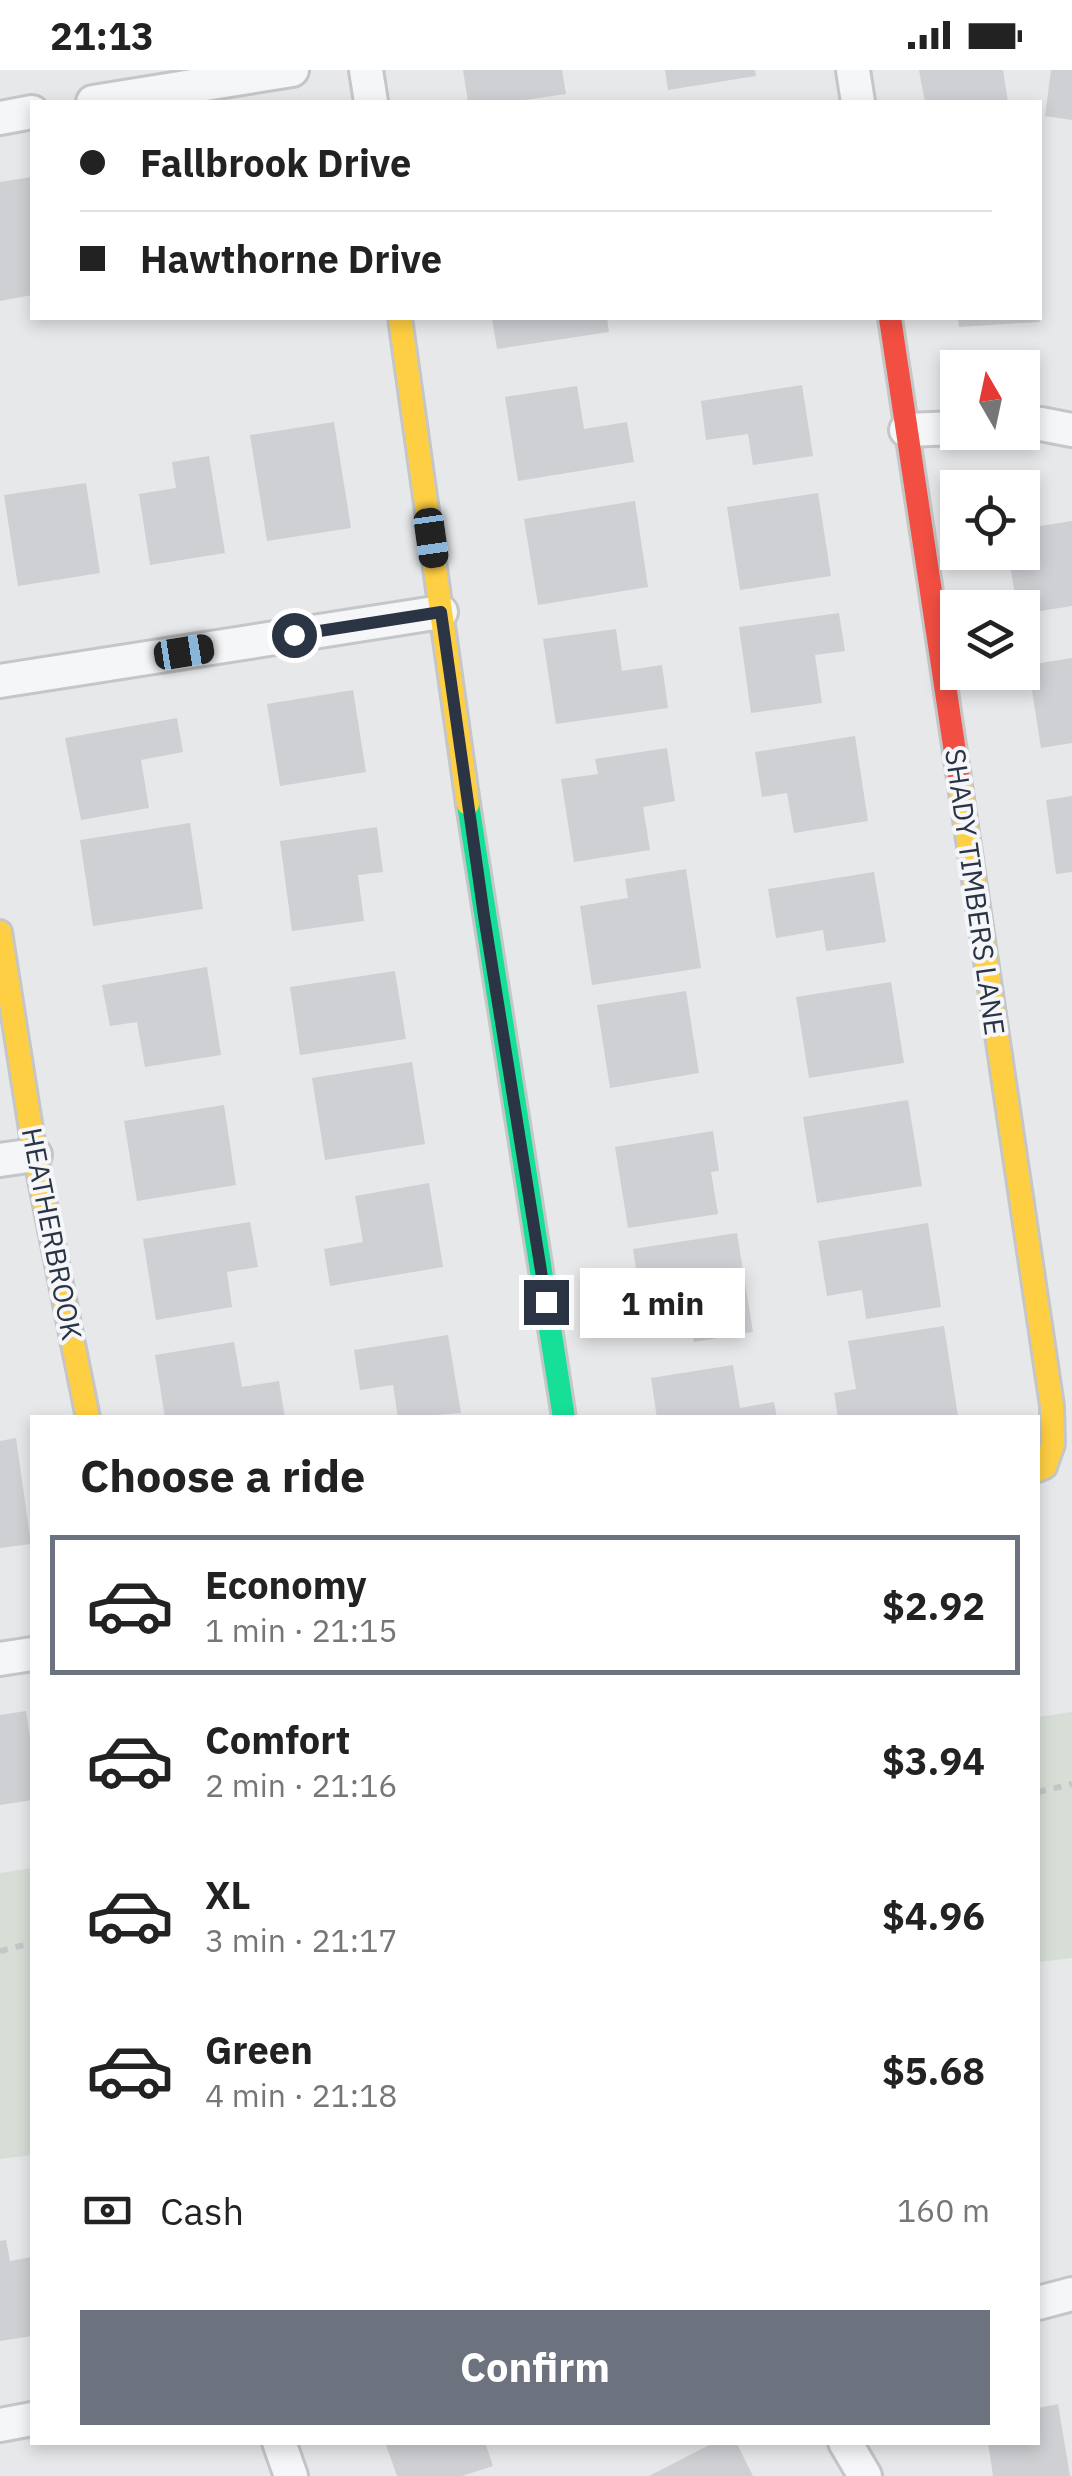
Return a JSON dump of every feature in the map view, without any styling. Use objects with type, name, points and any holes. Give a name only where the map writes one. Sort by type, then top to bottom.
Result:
[{"type":"street","points":[[105,100],[292,70]]},
{"type":"street","points":[[366,70],[371,100]]},
{"type":"street","points":[[854,70],[858,100]]},
{"type":"street","points":[[0,118],[30,112]]},
{"type":"street","points":[[400,320],[484,916],[564,1415]]},
{"type":"street","name":"SHADY TIMBERS LANE","points":[[890,320],[1052,1406],[1053,1444],[1042,1469]]},
{"type":"street","points":[[1040,424],[1072,430]]},
{"type":"street","points":[[906,430],[940,429]]},
{"type":"street","points":[[0,682],[441,612]]},
{"type":"street","name":"HEATHERBROOK","points":[[0,932],[35,1154],[87,1415]]},
{"type":"street","points":[[0,1160],[35,1154]]},
{"type":"street","points":[[0,1658],[30,1654]]},
{"type":"street","points":[[1040,2302],[1072,2294]]},
{"type":"street","points":[[0,2425],[30,2420]]},
{"type":"street","points":[[280,2445],[292,2476]]},
{"type":"street","points":[[846,2445],[865,2476]]},
{"type":"path","points":[[1040,1792],[1072,1784]]},
{"type":"path","points":[[0,1951],[30,1944]]},
{"type":"shaded area","points":[[1072,1712],[1072,1958],[1040,1962],[1040,1717]]},
{"type":"shaded area","points":[[30,1868],[30,2155],[0,2159],[0,1873]]},
{"type":"building","points":[[463,70],[562,70],[566,94],[525,100],[468,100]]},
{"type":"building","points":[[665,70],[755,70],[756,76],[668,90]]},
{"type":"building","points":[[919,70],[1003,70],[1008,100],[925,100]]},
{"type":"building","points":[[1051,70],[1072,70],[1072,120],[1045,116]]},
{"type":"building","points":[[30,177],[30,295],[0,301],[0,182]]},
{"type":"building","points":[[492,320],[607,320],[609,332],[497,349]]},
{"type":"building","points":[[958,320],[1040,322],[959,327]]},
{"type":"building","points":[[802,385],[813,456],[753,465],[748,434],[706,440],[701,401]]},
{"type":"building","points":[[577,386],[584,429],[627,422],[634,462],[518,481],[505,397]]},
{"type":"building","points":[[334,422],[351,528],[267,541],[250,435]]},
{"type":"building","points":[[209,456],[225,553],[150,565],[139,494],[176,488],[172,462]]},
{"type":"building","points":[[86,483],[100,573],[18,586],[4,495]]},
{"type":"building","points":[[818,493],[831,576],[740,590],[727,507]]},
{"type":"building","points":[[635,501],[648,587],[538,605],[524,519]]},
{"type":"building","points":[[1072,521],[1072,606],[1040,611],[1040,590],[1014,590],[1011,570],[1040,570],[1040,526]]},
{"type":"building","points":[[839,613],[845,651],[815,655],[822,703],[751,713],[739,627]]},
{"type":"building","points":[[616,629],[622,671],[662,665],[668,708],[556,724],[543,639]]},
{"type":"building","points":[[1072,658],[1072,743],[1041,748],[1032,690],[1040,690],[1040,663]]},
{"type":"building","points":[[353,690],[366,772],[280,786],[267,704]]},
{"type":"building","points":[[177,718],[183,752],[141,760],[149,808],[81,820],[65,738]]},
{"type":"building","points":[[855,736],[868,821],[794,833],[787,793],[762,797],[755,752]]},
{"type":"building","points":[[667,748],[675,801],[643,807],[650,850],[574,862],[561,779],[598,774],[595,759]]},
{"type":"building","points":[[1072,796],[1072,872],[1056,874],[1046,800]]},
{"type":"building","points":[[190,823],[203,909],[93,926],[80,840]]},
{"type":"building","points":[[377,827],[383,872],[358,875],[364,921],[292,931],[280,841]]},
{"type":"building","points":[[686,869],[701,968],[592,985],[580,906],[628,898],[625,879]]},
{"type":"building","points":[[874,872],[886,942],[826,951],[823,930],[776,938],[768,889]]},
{"type":"building","points":[[207,967],[221,1055],[145,1067],[137,1022],[110,1026],[102,985]]},
{"type":"building","points":[[395,971],[406,1039],[300,1055],[290,987]]},
{"type":"building","points":[[891,982],[904,1063],[809,1078],[796,997]]},
{"type":"building","points":[[686,991],[699,1073],[610,1088],[597,1005]]},
{"type":"building","points":[[412,1062],[425,1144],[325,1160],[312,1078]]},
{"type":"building","points":[[908,1100],[922,1186],[817,1203],[803,1117]]},
{"type":"building","points":[[224,1105],[236,1185],[137,1201],[124,1121]]},
{"type":"building","points":[[713,1131],[719,1171],[711,1172],[718,1214],[628,1228],[615,1147]]},
{"type":"building","points":[[429,1183],[443,1267],[330,1286],[324,1249],[363,1242],[355,1196]]},
{"type":"building","points":[[250,1222],[258,1267],[227,1272],[232,1307],[156,1320],[143,1239]]},
{"type":"building","points":[[928,1223],[941,1307],[866,1319],[862,1290],[827,1296],[818,1241]]},
{"type":"building","points":[[737,1233],[753,1332],[694,1342],[690,1316],[645,1324],[633,1249]]},
{"type":"building","points":[[944,1326],[958,1415],[838,1415],[834,1393],[856,1389],[848,1341]]},
{"type":"building","points":[[448,1335],[461,1413],[398,1415],[393,1385],[360,1390],[354,1350]]},
{"type":"building","points":[[234,1342],[242,1387],[279,1381],[285,1415],[165,1415],[155,1355]]},
{"type":"building","points":[[733,1365],[740,1408],[774,1402],[776,1415],[657,1415],[651,1378]]},
{"type":"building","points":[[16,1438],[30,1544],[0,1548],[0,1441]]},
{"type":"building","points":[[26,1711],[30,1800],[0,1805],[0,1715]]},
{"type":"building","points":[[6,2240],[10,2261],[30,2257],[30,2336],[0,2341],[0,2241]]},
{"type":"building","points":[[1058,2404],[1070,2476],[993,2476],[988,2445],[1040,2445],[1040,2408]]},
{"type":"building","points":[[386,2445],[486,2445],[493,2466],[462,2476],[397,2476]]},
{"type":"building","points":[[709,2445],[738,2445],[753,2476],[649,2476]]},
{"type":"traffic: fast","points":[[468,804],[564,1415]]},
{"type":"traffic: slow","points":[[400,320],[468,804]]},
{"type":"traffic: slow","points":[[958,772],[1052,1406],[1053,1444],[1045,1467],[1040,1469]]},
{"type":"traffic: slow","points":[[0,932],[35,1155],[87,1415]]},
{"type":"traffic: jam","points":[[890,320],[958,772]]},
{"type":"route","points":[[294,635],[441,612],[484,916],[546,1302]]}]
